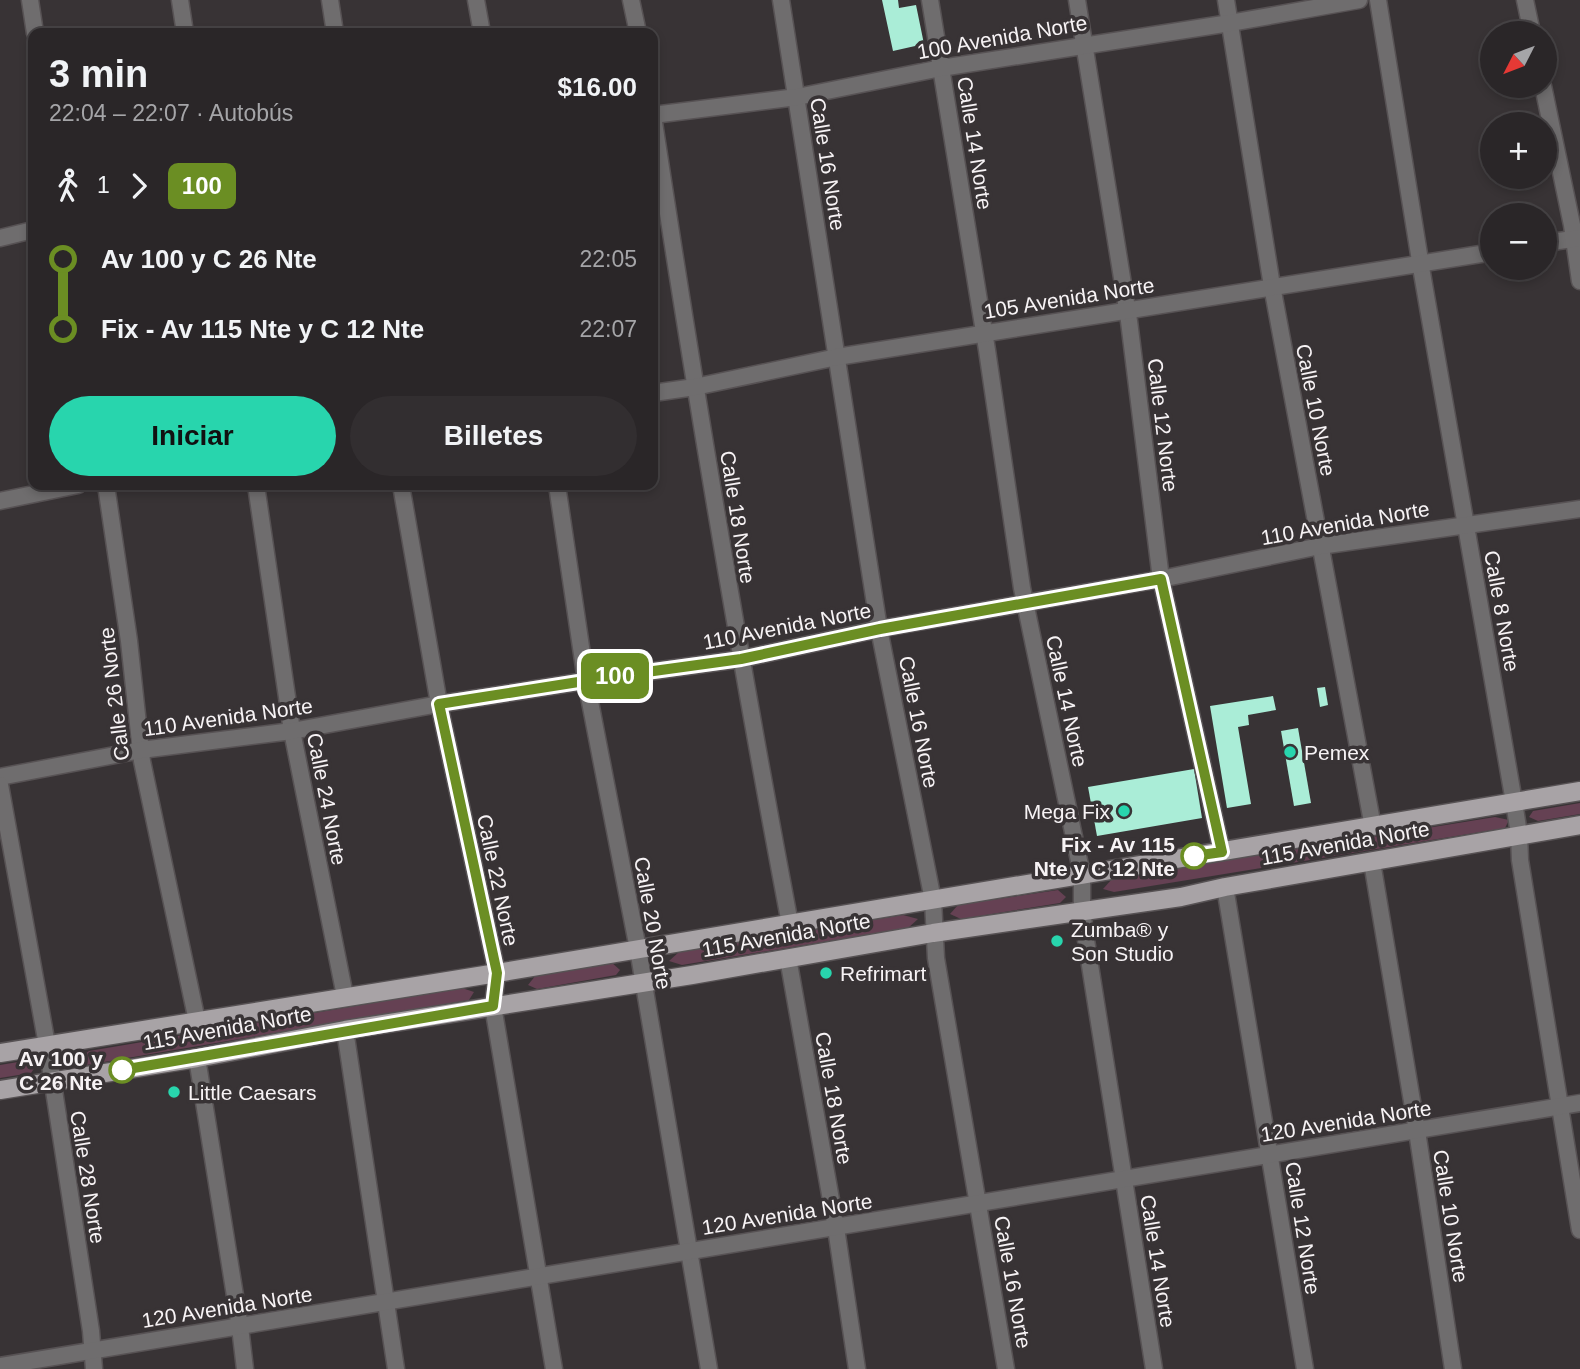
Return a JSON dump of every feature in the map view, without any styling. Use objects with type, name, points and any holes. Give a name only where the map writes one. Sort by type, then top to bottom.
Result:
[{"type":"main road","name":"115 Avenida Norte","points":[[0,1053],[497,973],[1580,791]]},
{"type":"main road","name":"115 Avenida Norte","points":[[0,1090],[933,933],[1181,897],[1580,825]]},
{"type":"street","points":[[30,0],[34,28]]},
{"type":"street","points":[[180,0],[185,28]]},
{"type":"street","points":[[330,0],[334,28]]},
{"type":"street","points":[[476,0],[481,28]]},
{"type":"street","points":[[632,0],[637,28]]},
{"type":"street","name":"Calle 16 Norte","points":[[781,0],[880,629],[933,900],[933,933],[1006,1369]]},
{"type":"street","name":"Calle 14 Norte","points":[[930,0],[985,332],[1022,587],[1082,875],[1082,910],[1154,1369]]},
{"type":"street","name":"Calle 12 Norte","points":[[1077,0],[1127,310],[1161,579],[1222,852]]},
{"type":"street","name":"Calle 10 Norte","points":[[1226,0],[1272,286],[1373,827]]},
{"type":"street","name":"100 Avenida Norte","points":[[658,114],[797,97],[941,68],[1359,0]]},
{"type":"street","name":"Calle 8 Norte","points":[[1378,0],[1420,263],[1514,802],[1520,860],[1580,1230]]},
{"type":"street","points":[[1525,0],[1529,21]]},
{"type":"street","points":[[1546,98],[1577,238],[1580,281]]},
{"type":"street","name":"Calle 18 Norte","points":[[658,147],[741,659],[790,924]]},
{"type":"street","points":[[0,238],[28,231]]},
{"type":"street","points":[[1557,241],[1577,238]]},
{"type":"street","name":"105 Avenida Norte","points":[[658,392],[985,332],[1480,254]]},
{"type":"street","points":[[0,501],[54,490]]},
{"type":"street","name":"Calle 26 Norte","points":[[107,490],[130,641],[141,750],[197,1021]]},
{"type":"street","name":"Calle 24 Norte","points":[[257,490],[292,731],[345,996]]},
{"type":"street","name":"Calle 22 Norte","points":[[402,490],[439,704],[497,973],[493,1006],[554,1369]]},
{"type":"street","name":"Calle 20 Norte","points":[[558,490],[586,681],[638,949],[709,1369]]},
{"type":"street","name":"110 Avenida Norte","points":[[0,776],[141,750],[292,731],[439,704],[741,659],[880,629],[1161,579],[1320,546],[1580,509]]},
{"type":"street","name":"Calle 28 Norte","points":[[0,785],[47,1045],[94,1369]]},
{"type":"street","name":"Calle 10 Norte","points":[[1372,862],[1453,1369]]},
{"type":"street","name":"Calle 12 Norte","points":[[1225,887],[1305,1369]]},
{"type":"street","name":"Calle 18 Norte","points":[[788,958],[836,1228],[857,1369]]},
{"type":"street","points":[[345,1030],[396,1369]]},
{"type":"street","points":[[197,1058],[245,1369]]},
{"type":"street","name":"120 Avenida Norte","points":[[0,1366],[1580,1103]]},
{"type":"shaded area","points":[[1580,803],[1580,814],[1538,821],[1529,817],[1533,811]]},
{"type":"shaded area","points":[[1495,817],[1509,820],[1505,828],[1114,892],[1103,889],[1112,879]]},
{"type":"shaded area","points":[[1058,890],[1066,897],[1060,903],[961,919],[950,914],[958,905]]},
{"type":"shaded area","points":[[903,915],[918,919],[908,928],[682,965],[669,961],[679,952]]},
{"type":"shaded area","points":[[611,962],[620,970],[616,975],[537,989],[528,985],[536,975]]},
{"type":"shaded area","points":[[462,988],[474,992],[469,1000],[86,1065],[80,1057],[89,1051]]},
{"type":"shaded area","points":[[24,1061],[38,1063],[31,1073],[0,1078],[0,1065]]},
{"type":"building","points":[[882,0],[898,0],[899,8],[916,5],[924,44],[893,51]]},
{"type":"building","points":[[1325,687],[1328,705],[1320,707],[1317,688]]},
{"type":"building","points":[[1273,696],[1276,710],[1248,715],[1249,725],[1238,727],[1251,804],[1227,808],[1210,706]]},
{"type":"building","points":[[1298,728],[1311,803],[1294,806],[1281,731]]},
{"type":"building","points":[[1194,769],[1202,818],[1097,836],[1088,787]]},
{"type":"bus line","name":"100","points":[[122,1070],[493,1006],[497,973],[439,704],[741,659],[880,629],[1161,579],[1222,852],[1194,856]]},
{"type":"place","name":"Pemex","points":[[1290,752]]},
{"type":"place","name":"Mega Fix","points":[[1124,811]]},
{"type":"place","name":"Fix - Av 115 Nte y C 12 Nte","points":[[1194,856]]},
{"type":"place","name":"Zumba® y Son Studio","points":[[1057,941]]},
{"type":"place","name":"Refrimart","points":[[826,973]]},
{"type":"place","name":"Av 100 y C 26 Nte","points":[[122,1070]]},
{"type":"place","name":"Little Caesars","points":[[174,1092]]}]
